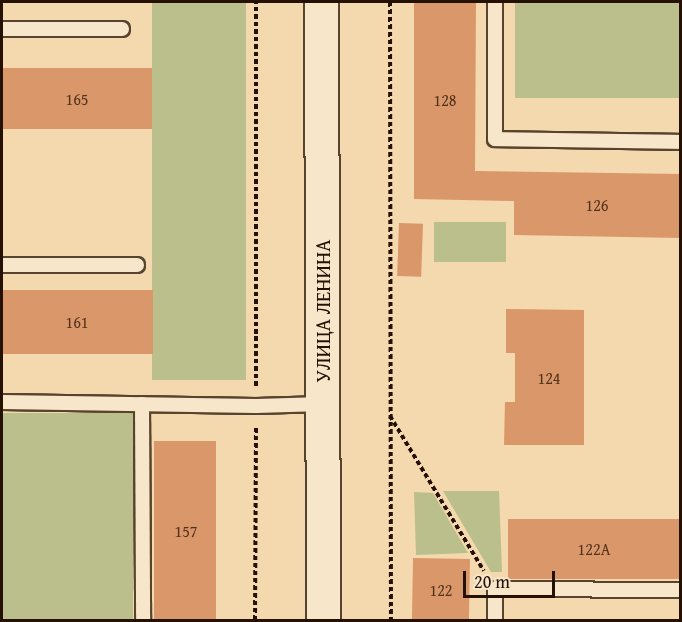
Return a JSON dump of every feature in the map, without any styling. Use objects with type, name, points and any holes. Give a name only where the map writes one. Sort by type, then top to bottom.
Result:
[{"type":"street","name":"УЛИЦА ЛЕНИНА","points":[[321,2],[323,621]]},
{"type":"lane","points":[[495,2],[495,139],[681,142]]},
{"type":"lane","points":[[2,29],[122,28]]},
{"type":"lane","points":[[2,265],[137,265]]},
{"type":"lane","points":[[2,402],[256,406],[322,404]]},
{"type":"lane","points":[[142,404],[143,621]]},
{"type":"lane","points":[[495,621],[495,589],[681,590]]},
{"type":"path","points":[[255,621],[256,2]]},
{"type":"path","points":[[390,2],[391,621]]},
{"type":"path","points":[[390,416],[495,589]]},
{"type":"green space","points":[[152,2],[246,2],[246,380],[152,380]]},
{"type":"green space","points":[[515,2],[680,2],[680,98],[515,98]]},
{"type":"green space","points":[[434,222],[506,222],[506,262],[434,262]]},
{"type":"green space","points":[[2,413],[133,413],[133,620],[2,620]]},
{"type":"green space","points":[[443,491],[499,491],[502,572],[491,572]]},
{"type":"green space","points":[[414,492],[433,493],[468,553],[416,555]]},
{"type":"building","points":[[414,2],[476,2],[475,171],[681,174],[681,238],[514,235],[514,201],[414,199]]},
{"type":"building","points":[[2,68],[152,68],[152,129],[2,129]]},
{"type":"building","points":[[399,223],[423,224],[421,277],[397,276]]},
{"type":"building","points":[[2,290],[153,290],[153,354],[2,354]]},
{"type":"building","points":[[506,309],[584,310],[584,445],[504,445],[505,402],[515,402],[515,353],[506,353]]},
{"type":"building","points":[[154,441],[216,441],[216,620],[154,620]]},
{"type":"building","points":[[508,519],[680,519],[680,579],[508,579]]},
{"type":"building","points":[[413,558],[470,559],[469,620],[412,620]]}]
